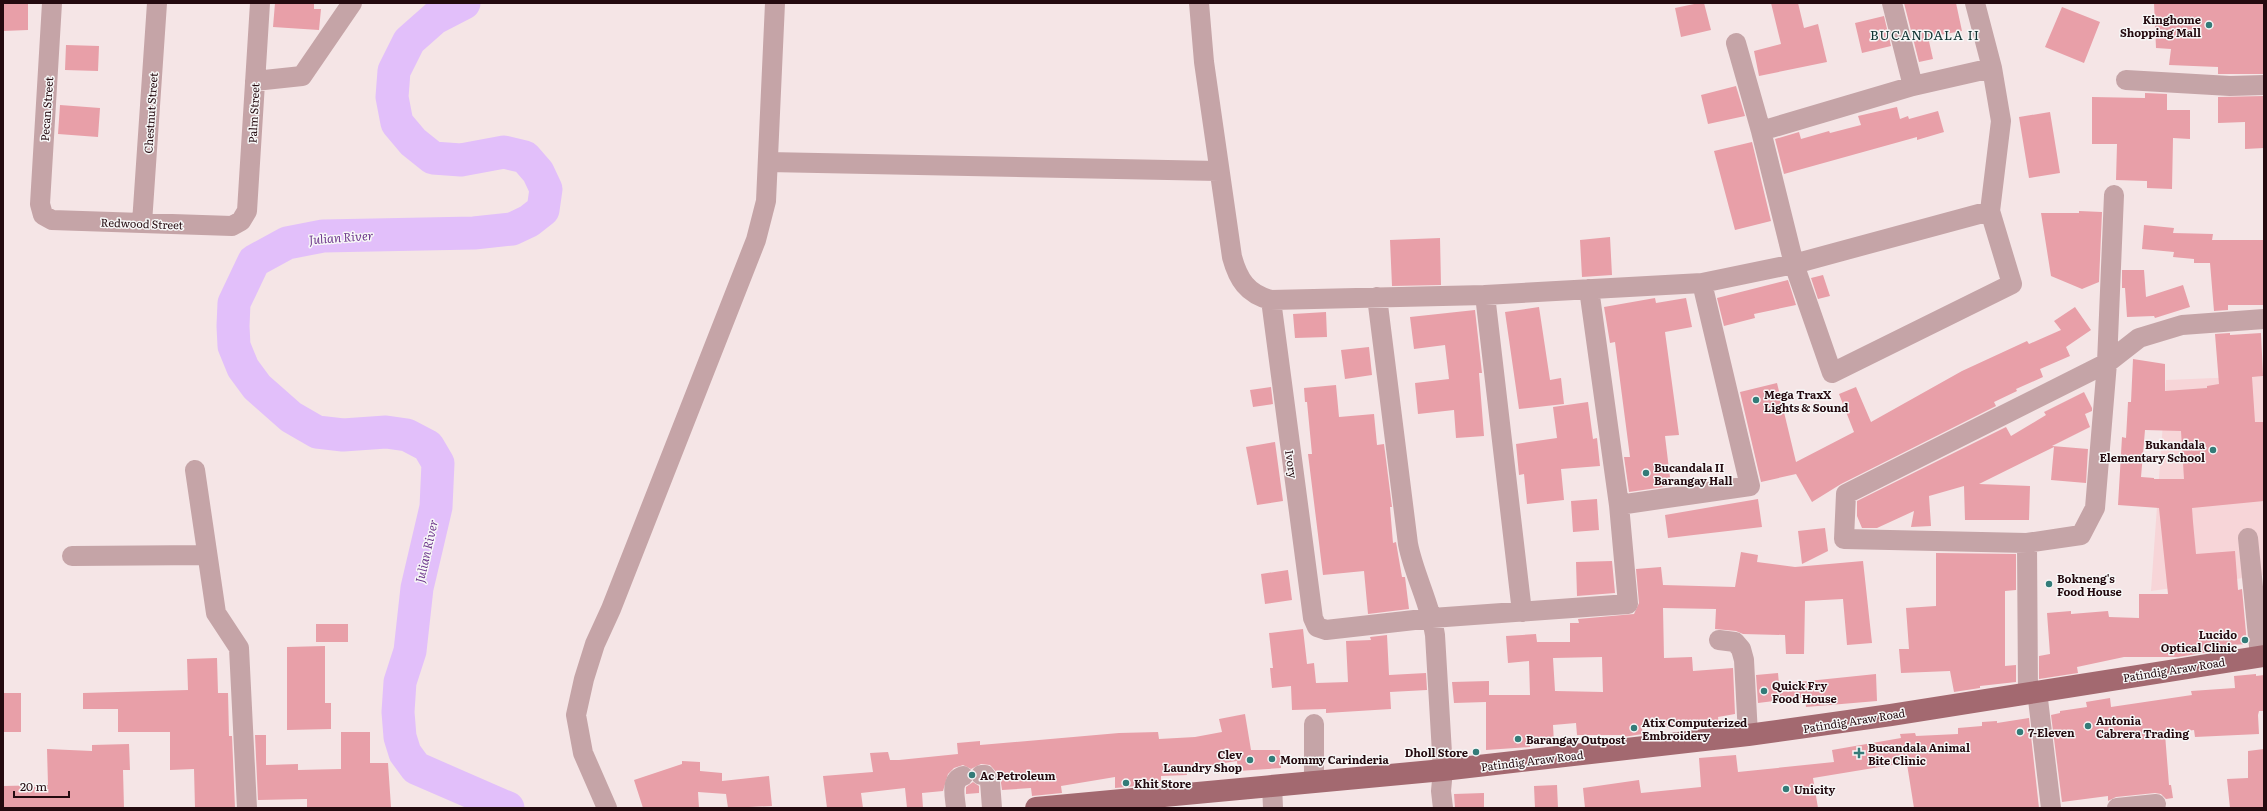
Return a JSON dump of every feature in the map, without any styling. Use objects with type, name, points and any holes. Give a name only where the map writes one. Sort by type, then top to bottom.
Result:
[{"type":"main road","name":"Patindig Araw Road","points":[[1036,808],[1077,806],[1272,785],[1443,770],[1748,735],[1891,715],[2032,691],[2262,656]]},
{"type":"street","name":"Pecan Street","points":[[43,215],[40,204],[52,3]]},
{"type":"street","name":"Chestnut Street","points":[[142,223],[157,3]]},
{"type":"street","name":"Palm Street","points":[[242,221],[247,211],[260,3]]},
{"type":"street","points":[[255,81],[302,76],[352,3]]},
{"type":"street","points":[[607,808],[582,746],[576,715],[584,679],[595,644],[611,609],[756,240],[766,200],[775,3]]},
{"type":"street","points":[[1199,3],[1204,62],[1218,171],[1227,216],[1232,257],[1236,273],[1251,292],[1271,300],[1485,295],[1702,283],[1794,264],[1990,211]]},
{"type":"street","points":[[1892,3],[1913,86]]},
{"type":"street","points":[[1736,42],[1761,131],[1794,264],[1832,373],[2012,284],[1990,211],[2001,121],[1992,68],[1975,3]]},
{"type":"street","points":[[1761,131],[1913,86],[1992,68]]},
{"type":"street","points":[[2126,80],[2230,86],[2264,85]]},
{"type":"street","points":[[768,162],[1218,171]]},
{"type":"street","points":[[2114,195],[2107,362],[2095,508],[2081,535],[2027,543],[1844,539],[1846,494],[2107,362],[2139,338],[2182,325],[2264,319]]},
{"type":"street","name":"Redwood Street","points":[[43,215],[52,220],[232,226],[242,221]]},
{"type":"street","points":[[1619,505],[1750,486],[1702,283]]},
{"type":"street","points":[[1432,618],[1628,604],[1619,505],[1589,289]]},
{"type":"street","points":[[1485,295],[1522,612]]},
{"type":"street","points":[[1377,297],[1411,563],[1432,618],[1443,770],[1441,791],[1443,808]]},
{"type":"street","name":"Ivory","points":[[1271,300],[1313,618],[1317,626],[1326,630],[1432,618]]},
{"type":"street","points":[[195,470],[216,613],[239,648],[247,808]]},
{"type":"street","points":[[2248,538],[2262,656]]},
{"type":"street","points":[[2027,543],[2032,691],[2051,808]]},
{"type":"street","points":[[72,556],[207,555]]},
{"type":"street","points":[[1719,640],[1735,642],[1741,649],[1744,660],[1748,735]]},
{"type":"street","points":[[1314,724],[1314,782]]},
{"type":"street","points":[[956,808],[955,782],[958,778],[972,775],[985,775],[990,782],[992,808]]},
{"type":"street","points":[[1272,785],[1273,808]]},
{"type":"street","points":[[2117,808],[2156,804]]},
{"type":"shaded area","name":"Bukandala Elementary School","points":[[2264,376],[2264,575],[2151,591],[2166,380]]},
{"type":"building","points":[[3,3],[28,4],[28,30],[3,31]]},
{"type":"building","points":[[275,3],[314,3],[314,9],[321,9],[319,30],[273,27]]},
{"type":"building","points":[[1704,3],[1711,30],[1681,37],[1675,8]]},
{"type":"building","points":[[1771,3],[1798,3],[1804,28],[1818,24],[1827,62],[1759,76],[1754,51],[1781,44]]},
{"type":"building","points":[[1904,3],[1956,3],[1962,31],[1928,37],[1933,59],[1919,62]]},
{"type":"building","name":"Kinghome Shopping Mall","points":[[2154,3],[2264,3],[2264,74],[2218,74],[2218,67],[2169,65],[2171,49],[2156,48]]},
{"type":"building","points":[[2062,7],[2100,22],[2084,63],[2045,47]]},
{"type":"building","points":[[1884,16],[1891,46],[1862,53],[1855,23]]},
{"type":"building","points":[[66,45],[99,46],[98,71],[65,70]]},
{"type":"building","points":[[1736,86],[1745,116],[1708,124],[1701,95]]},
{"type":"building","points":[[2145,93],[2167,94],[2167,110],[2190,110],[2190,139],[2173,138],[2172,189],[2147,188],[2147,181],[2116,180],[2117,144],[2092,144],[2092,97],[2145,98]]},
{"type":"building","points":[[2264,96],[2264,148],[2245,149],[2245,122],[2218,123],[2218,97]]},
{"type":"building","points":[[60,105],[100,108],[98,137],[58,134]]},
{"type":"building","points":[[1897,107],[1900,119],[1908,116],[1909,119],[1938,111],[1944,132],[1917,140],[1917,137],[1784,174],[1775,139],[1799,132],[1801,139],[1829,131],[1830,133],[1861,125],[1858,116]]},
{"type":"building","points":[[2050,112],[2060,173],[2029,178],[2019,117]]},
{"type":"building","points":[[1752,142],[1771,221],[1735,230],[1714,151]]},
{"type":"building","points":[[2079,211],[2102,212],[2099,282],[2082,289],[2051,276],[2041,213],[2079,213]]},
{"type":"building","points":[[2144,225],[2174,228],[2173,233],[2213,234],[2212,240],[2264,240],[2264,305],[2228,305],[2228,310],[2214,311],[2210,263],[2194,263],[2194,259],[2173,257],[2174,252],[2142,249]]},
{"type":"building","points":[[1610,237],[1612,275],[1582,277],[1580,240]]},
{"type":"building","points":[[1440,238],[1441,285],[1392,286],[1390,240]]},
{"type":"building","points":[[2122,270],[2144,270],[2146,297],[2183,285],[2190,307],[2155,318],[2154,316],[2127,317],[2125,288],[2122,288]]},
{"type":"building","points":[[1823,275],[1830,296],[1818,299],[1811,278]]},
{"type":"building","points":[[1788,280],[1796,305],[1754,314],[1755,318],[1724,326],[1717,298]]},
{"type":"building","points":[[1655,298],[1656,303],[1686,298],[1692,327],[1665,332],[1679,435],[1665,436],[1671,486],[1629,492],[1624,457],[1630,457],[1615,342],[1610,343],[1604,307]]},
{"type":"building","points":[[1539,307],[1550,380],[1561,378],[1564,404],[1519,409],[1505,312]]},
{"type":"building","points":[[2075,307],[2091,330],[2066,347],[2070,356],[2040,369],[2043,377],[2016,389],[2017,391],[1994,402],[1996,406],[1841,484],[1812,502],[1796,474],[1761,482],[1740,392],[1777,383],[1796,462],[1854,432],[1839,394],[1856,387],[1871,422],[1962,371],[2027,341],[2029,344],[2061,330],[2054,321]]},
{"type":"building","points":[[1475,310],[1482,373],[1479,373],[1484,436],[1456,438],[1454,410],[1418,414],[1415,383],[1449,379],[1445,345],[1414,349],[1410,317]]},
{"type":"building","points":[[1326,312],[1327,337],[1295,338],[1293,314]]},
{"type":"building","points":[[2230,333],[2230,335],[2261,333],[2263,376],[2252,377],[2255,422],[2264,422],[2264,501],[2192,508],[2196,554],[2235,551],[2238,590],[2242,589],[2247,644],[2215,646],[2215,651],[2178,657],[2124,657],[2077,667],[2078,673],[2039,679],[2039,656],[2050,654],[2047,613],[2071,611],[2071,614],[2108,611],[2109,617],[2139,618],[2139,594],[2168,594],[2159,508],[2118,505],[2122,437],[2126,438],[2128,402],[2131,402],[2133,359],[2165,364],[2165,391],[2207,388],[2207,386],[2219,384],[2215,334]],"holes":[[[2145,430],[2181,431],[2184,479],[2154,479],[2141,477]]]},
{"type":"building","points":[[1369,347],[1372,375],[1345,379],[1341,350]]},
{"type":"building","points":[[1336,385],[1339,417],[1374,414],[1377,445],[1384,444],[1392,507],[1390,507],[1393,543],[1396,542],[1402,577],[1405,577],[1409,609],[1368,614],[1364,571],[1323,575],[1308,454],[1312,454],[1307,402],[1305,402],[1304,388]]},
{"type":"building","points":[[1271,387],[1273,404],[1253,407],[1250,390]]},
{"type":"building","points":[[2084,392],[2092,408],[2092,411],[2085,414],[2090,427],[2052,446],[2088,449],[2086,483],[2051,480],[2054,447],[1979,484],[2030,486],[2029,520],[1965,520],[1964,486],[1929,496],[1931,526],[1911,527],[1914,511],[1877,528],[1862,528],[1857,516],[1857,501],[2006,427],[2011,436],[2046,415],[2044,412]]},
{"type":"building","points":[[1588,402],[1593,439],[1597,438],[1600,466],[1561,469],[1564,500],[1527,504],[1524,474],[1519,475],[1516,444],[1557,438],[1553,407]]},
{"type":"building","points":[[1275,442],[1283,501],[1257,505],[1246,447]]},
{"type":"building","points":[[1597,499],[1599,530],[1573,532],[1571,501]]},
{"type":"building","points":[[1758,499],[1762,527],[1668,538],[1665,515]]},
{"type":"building","points":[[1825,528],[1828,551],[1802,564],[1798,531]]},
{"type":"building","points":[[1741,552],[1758,555],[1757,562],[1795,567],[1863,561],[1872,643],[1847,645],[1843,599],[1805,601],[1804,654],[1786,654],[1785,635],[1743,634],[1736,631],[1715,629],[1716,609],[1663,608],[1664,658],[1692,657],[1693,671],[1733,668],[1735,714],[1718,717],[1719,726],[1642,728],[1643,734],[1623,737],[1623,735],[1577,735],[1576,723],[1553,725],[1554,743],[1530,743],[1530,747],[1486,750],[1486,702],[1454,703],[1452,682],[1489,681],[1489,695],[1530,695],[1529,661],[1508,663],[1506,636],[1536,634],[1537,642],[1570,642],[1570,623],[1579,623],[1578,619],[1634,614],[1639,603],[1636,569],[1661,567],[1663,585],[1735,587]],"holes":[[[1602,657],[1603,692],[1555,691],[1553,658]]]},
{"type":"building","points":[[1936,553],[2016,554],[2016,590],[2005,591],[2005,666],[2016,665],[2016,682],[1980,686],[1980,688],[1954,692],[1950,671],[1901,673],[1899,649],[1909,649],[1906,608],[1936,606]]},
{"type":"building","points":[[1612,561],[1615,593],[1577,596],[1576,562]]},
{"type":"building","points":[[1288,570],[1292,600],[1265,604],[1261,574]]},
{"type":"building","points":[[316,624],[348,624],[348,642],[316,642]]},
{"type":"building","points":[[1303,629],[1307,664],[1314,663],[1316,683],[1348,682],[1346,641],[1371,640],[1370,637],[1387,635],[1389,675],[1426,673],[1427,690],[1390,692],[1391,709],[1326,713],[1326,709],[1292,710],[1291,686],[1272,688],[1270,668],[1273,668],[1269,633]]},
{"type":"building","points":[[325,646],[325,703],[331,703],[331,729],[287,730],[287,647]]},
{"type":"building","points":[[217,658],[218,693],[228,693],[229,736],[232,736],[235,808],[195,808],[194,769],[170,770],[170,732],[118,732],[118,709],[83,709],[83,693],[188,690],[187,659]]},
{"type":"building","points":[[1778,673],[1779,684],[1876,674],[1877,701],[1806,707],[1805,697],[1758,703],[1756,675]]},
{"type":"building","points":[[2256,674],[2256,676],[2264,675],[2264,711],[2259,711],[2258,715],[2259,734],[2195,737],[2194,730],[2165,734],[2169,785],[2171,785],[2173,798],[2166,799],[2161,794],[2155,793],[2116,797],[2108,801],[2108,796],[2062,802],[2051,715],[2060,713],[2060,711],[2087,707],[2086,702],[2110,698],[2111,707],[2192,695],[2191,691],[2235,688],[2234,676]]},
{"type":"building","points":[[3,693],[21,693],[21,732],[3,732]]},
{"type":"building","points":[[1245,714],[1251,750],[1280,750],[1281,768],[1238,771],[1237,761],[1186,769],[1187,775],[1161,776],[1161,782],[1138,783],[1138,786],[1115,788],[1115,777],[1061,786],[1062,793],[1032,796],[1031,788],[1002,790],[1000,776],[990,765],[981,764],[971,769],[963,765],[954,768],[948,774],[943,791],[922,793],[923,808],[907,808],[905,788],[861,793],[863,808],[827,808],[823,776],[873,772],[870,753],[888,752],[890,760],[899,760],[958,754],[957,743],[980,741],[980,745],[1119,733],[1158,732],[1159,739],[1195,737],[1222,732],[1219,719]]},
{"type":"building","points":[[2029,718],[2039,808],[1914,808],[1907,764],[1904,763],[1813,778],[1818,808],[1585,808],[1583,788],[1639,780],[1641,793],[1701,787],[1699,758],[1736,755],[1738,772],[1834,762],[1832,750],[1901,738],[1900,734],[1915,733],[1916,736],[1958,734],[1958,728],[1982,726],[1982,722],[1997,721],[1997,723]]},
{"type":"building","points":[[341,732],[370,732],[370,763],[388,763],[391,807],[307,808],[307,799],[258,800],[255,735],[266,735],[266,765],[298,764],[298,770],[341,769]]},
{"type":"building","points":[[129,744],[130,770],[123,770],[124,808],[3,808],[3,786],[48,785],[47,749],[92,751],[92,745]]},
{"type":"building","points":[[2264,749],[2264,808],[2230,808],[2227,779],[2248,778],[2248,751]]},
{"type":"building","points":[[682,761],[700,762],[700,771],[722,773],[722,781],[769,776],[772,806],[728,808],[726,794],[698,792],[699,808],[643,808],[634,780],[682,764]]},
{"type":"building","points":[[973,782],[979,786],[979,793],[966,794],[966,787]]},
{"type":"building","points":[[1557,785],[1558,808],[1535,808],[1534,786]]},
{"type":"building","points":[[1484,793],[1484,808],[1455,808],[1454,794]]},
{"type":"waterway","name":"Julian River","points":[[464,3],[435,18],[409,41],[394,71],[392,97],[397,123],[413,142],[433,158],[461,160],[504,152],[525,157],[538,172],[546,189],[543,210],[529,221],[512,229],[474,233],[323,236],[287,243],[254,261],[234,303],[234,346],[243,368],[257,387],[291,417],[317,432],[343,435],[386,432],[407,435],[428,446],[438,463],[436,507],[417,588],[410,651],[400,682],[398,712],[400,737],[405,753],[416,768],[508,808]]},
{"type":"place","name":"Kinghome Shopping Mall","points":[[2209,25]]},
{"type":"place","name":"Mega TraxX Lights & Sound","points":[[1756,400]]},
{"type":"place","name":"Bukandala Elementary School","points":[[2213,450]]},
{"type":"place","name":"Bucandala II Barangay Hall","points":[[1646,473]]},
{"type":"place","name":"Bokneng's Food House","points":[[2049,584]]},
{"type":"place","name":"Lucido Optical Clinic","points":[[2245,640]]},
{"type":"place","name":"Quick Fry Food House","points":[[1764,691]]},
{"type":"place","name":"Antonia Cabrera Trading","points":[[2088,726]]},
{"type":"place","name":"Atix Computerized Embroidery","points":[[1634,728]]},
{"type":"place","name":"7-Eleven","points":[[2020,732]]},
{"type":"place","name":"Barangay Outpost","points":[[1518,739]]},
{"type":"place","name":"Dholl Store","points":[[1476,752]]},
{"type":"place","name":"Bucandala Animal Bite Clinic","points":[[1859,753]]},
{"type":"place","name":"Mommy Carinderia","points":[[1272,759]]},
{"type":"place","name":"Clev Laundry Shop","points":[[1250,760]]},
{"type":"place","name":"Ac Petroleum","points":[[972,775]]},
{"type":"place","name":"Khit Store","points":[[1126,783]]},
{"type":"place","name":"Unicity","points":[[1786,789]]},
{"type":"district","name":"BUCANDALA II","points":[[1925,34]]}]
